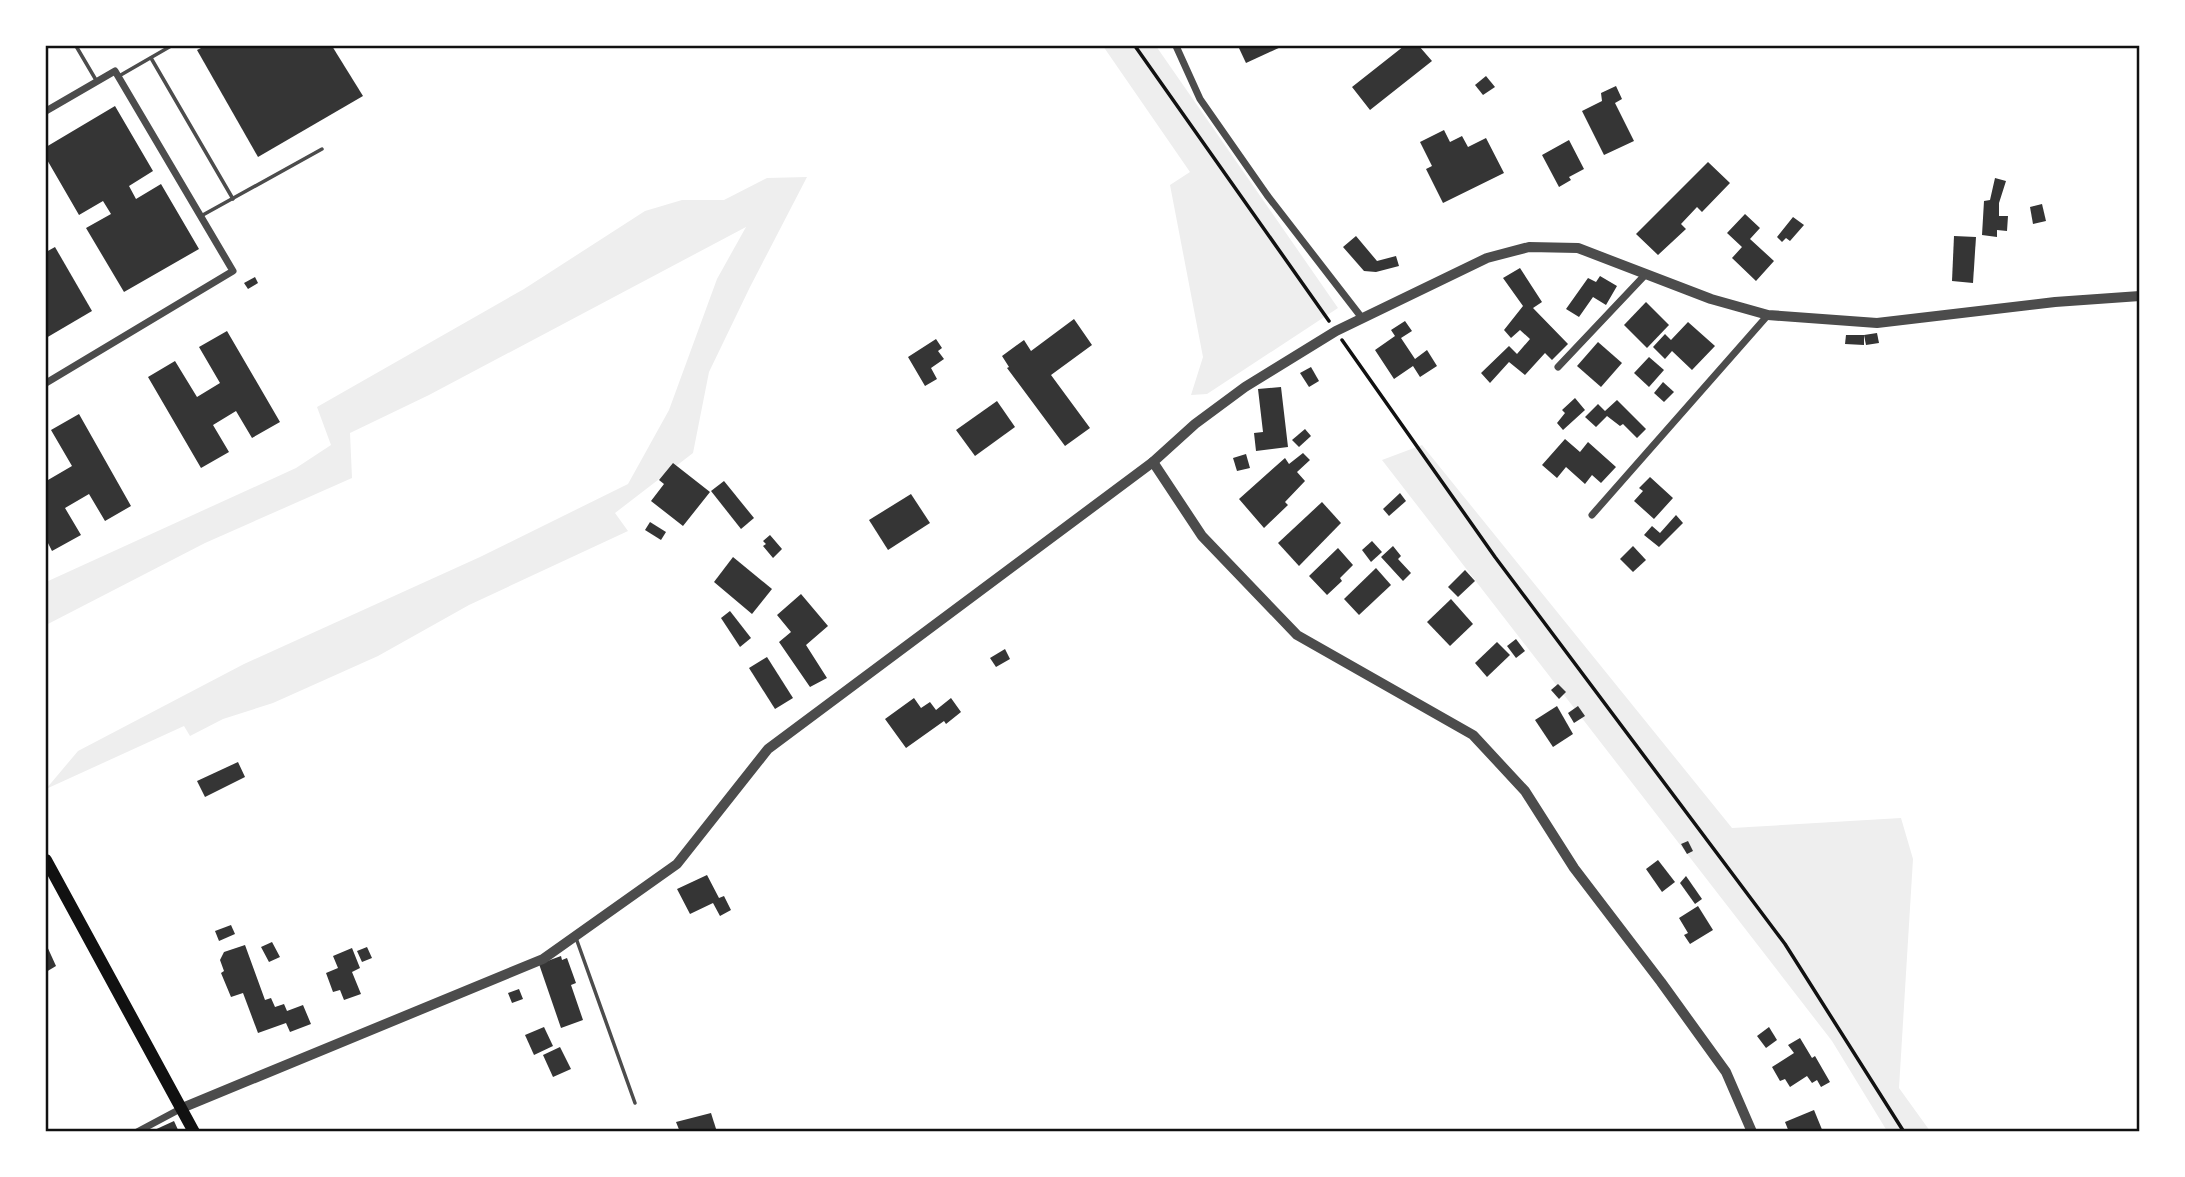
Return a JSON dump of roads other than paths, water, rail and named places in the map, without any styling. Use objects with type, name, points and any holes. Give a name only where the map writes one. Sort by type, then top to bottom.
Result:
[{"type":"main road","points":[[46,860],[194,1132]]},
{"type":"street","points":[[1176,46],[1200,99],[1267,195],[1362,318]]},
{"type":"street","points":[[46,111],[114,71],[233,271],[46,383]]},
{"type":"street","points":[[137,1132],[182,1108],[543,959],[677,864],[768,749],[1153,462],[1195,424],[1333,327],[1362,318],[1487,258],[1529,247],[1578,248],[1712,299],[1768,315],[1877,323],[2056,302],[2140,296]]},
{"type":"street","points":[[1558,367],[1645,275]]},
{"type":"street","points":[[1592,515],[1768,315]]},
{"type":"street","points":[[1153,462],[1202,536],[1297,635],[1473,735],[1525,791],[1574,868],[1726,1072],[1752,1132]]},
{"type":"lane","points":[[76,46],[97,81]]},
{"type":"lane","points":[[118,77],[171,46]]},
{"type":"lane","points":[[150,58],[233,198]]},
{"type":"lane","points":[[201,216],[322,149]]},
{"type":"lane","points":[[576,936],[635,1102]]}]
